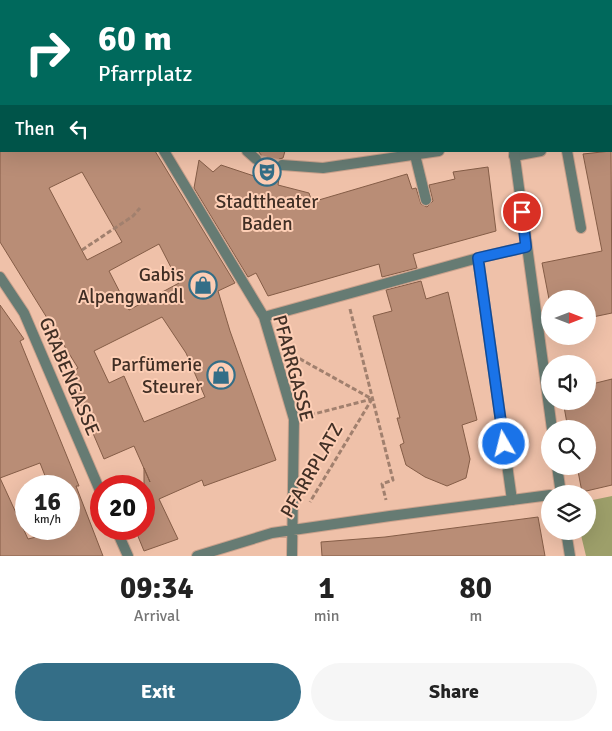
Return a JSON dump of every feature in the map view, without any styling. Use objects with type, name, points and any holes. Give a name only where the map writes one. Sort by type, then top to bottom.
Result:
[{"type":"street","name":"PFARRGASSE","points":[[165,152],[264,317],[294,419],[292,556]]},
{"type":"street","points":[[248,152],[256,159]]},
{"type":"street","points":[[282,165],[323,168],[433,152]]},
{"type":"street","points":[[532,152],[514,154],[551,420]]},
{"type":"street","points":[[567,152],[581,228]]},
{"type":"street","points":[[415,155],[426,200]]},
{"type":"street","points":[[264,317],[478,258],[526,247]]},
{"type":"street","points":[[478,258],[512,500]]},
{"type":"street","name":"GRABENGASSE","points":[[0,277],[24,313],[93,475]]},
{"type":"street","name":"PFARRPLATZ","points":[[197,556],[272,533],[541,496]]},
{"type":"street","points":[[121,540],[128,556]]},
{"type":"street","points":[[567,540],[570,556]]},
{"type":"path","points":[[82,250],[133,216],[140,208]]},
{"type":"path","points":[[346,294],[393,480],[382,484],[390,516]]},
{"type":"path","points":[[288,348],[294,356],[372,398]]},
{"type":"path","points":[[294,419],[372,398]]},
{"type":"path","name":"PFARRPLATZ","points":[[308,506],[372,398]]},
{"type":"green space","points":[[612,496],[612,556],[586,556],[582,540],[596,540],[596,499]]},
{"type":"building","points":[[0,152],[156,152],[235,283],[218,291],[230,331],[276,460],[204,486],[202,480],[159,499],[178,539],[144,551],[140,540],[155,540],[155,475],[144,475],[144,468],[134,446],[104,459],[68,375],[78,368],[0,242]],"holes":[[[82,172],[122,242],[87,260],[49,188]],[[159,244],[179,283],[129,310],[109,271]],[[162,317],[186,353],[205,397],[144,422],[124,376],[109,383],[94,351]]]},
{"type":"building","points":[[259,152],[285,152],[283,158],[279,159],[275,164],[280,172],[278,185],[309,193],[312,202],[407,174],[412,189],[416,188],[421,204],[427,207],[433,201],[429,185],[455,179],[453,172],[488,167],[496,231],[413,254],[417,268],[382,277],[379,264],[268,296],[256,273],[248,277],[194,188],[199,160],[213,172],[221,165],[254,176],[255,166],[261,164],[262,156]]},
{"type":"building","points":[[611,152],[612,313],[596,316],[596,290],[547,290],[542,263],[602,251],[583,154]]},
{"type":"building","points":[[421,281],[426,299],[448,292],[477,420],[462,425],[470,459],[466,478],[447,486],[425,477],[406,465],[400,445],[404,443],[397,418],[400,418],[373,316],[392,311],[386,290]]},
{"type":"building","points":[[0,305],[24,339],[20,341],[75,475],[45,475],[40,463],[0,478]]},
{"type":"building","points":[[612,379],[612,485],[596,489],[596,485],[581,485],[579,475],[596,475],[596,420],[566,420],[565,410],[596,410],[596,383]]},
{"type":"building","points":[[0,478],[15,511],[15,540],[80,540],[80,496],[90,522],[90,540],[97,540],[103,556],[0,556]]},
{"type":"building","points":[[538,517],[545,556],[322,556],[321,542],[385,537]]},
{"type":"tunnel","points":[[256,159],[282,165]]},
{"type":"place","name":"Stadttheater Baden","points":[[267,172]]},
{"type":"place","name":"Gabis Alpengwandl","points":[[203,285]]},
{"type":"place","name":"Parfümerie Steurer","points":[[221,375]]},
{"type":"route","points":[[504,444],[478,258],[526,247],[522,212]]}]
